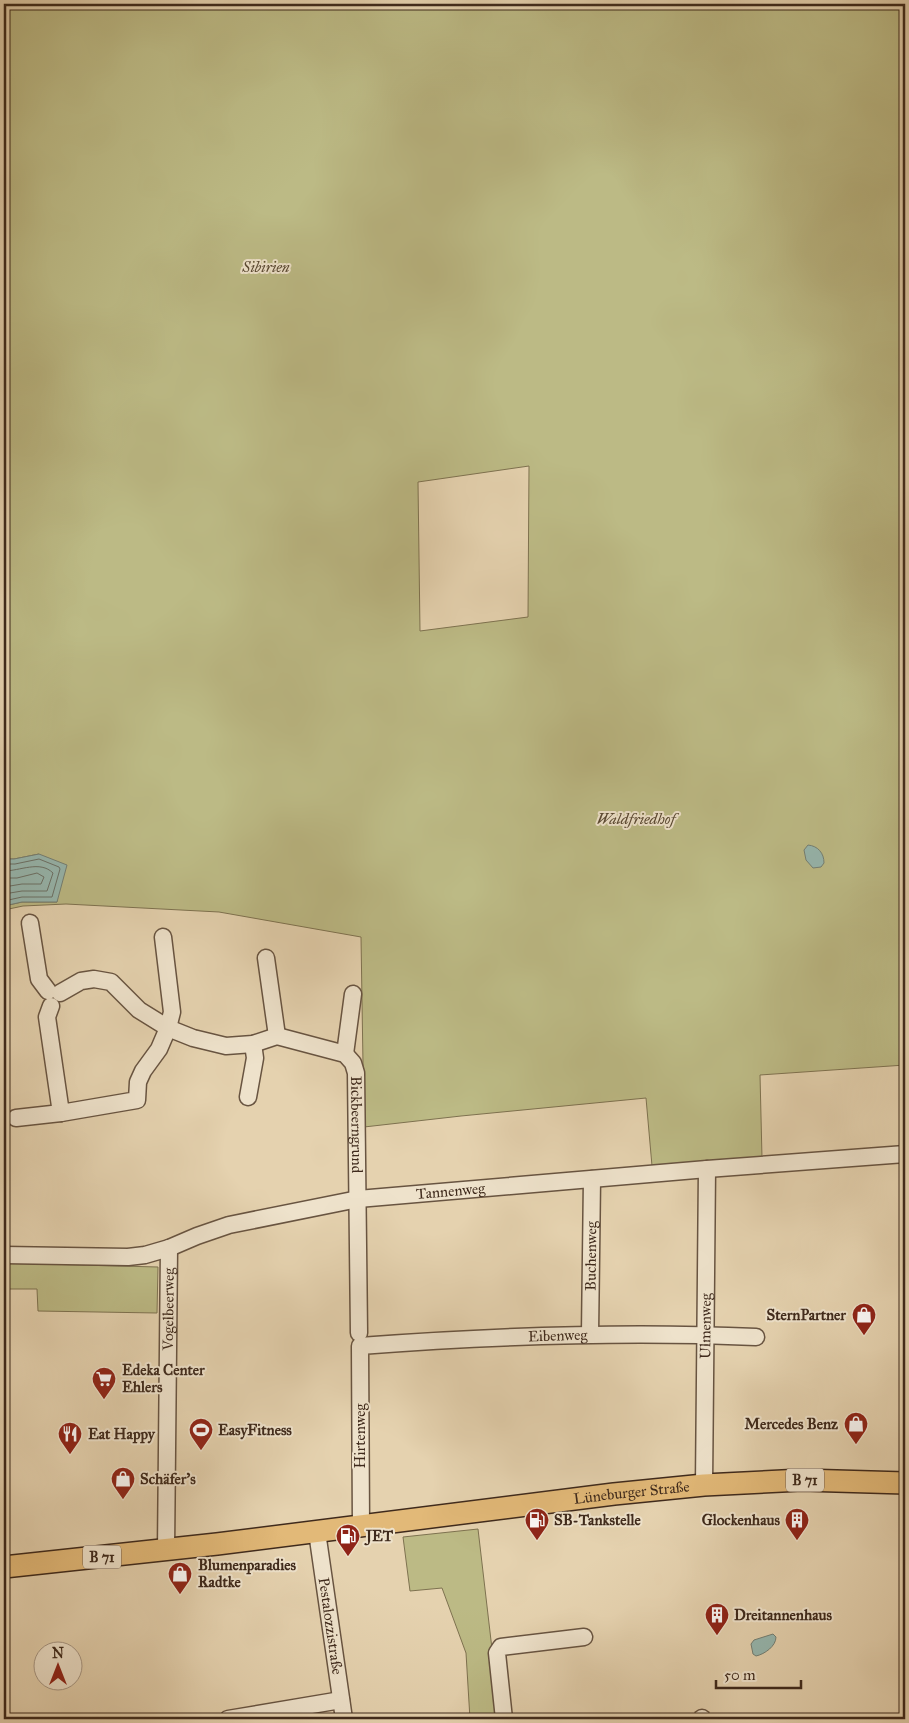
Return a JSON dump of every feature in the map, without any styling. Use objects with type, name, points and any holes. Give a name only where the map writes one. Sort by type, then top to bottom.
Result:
[{"type":"main road","name":"Lüneburger Straße","points":[[4,1567],[166,1550],[614,1494],[704,1485],[802,1480],[905,1483]]},
{"type":"street","points":[[30,923],[39,979],[53,997]]},
{"type":"street","points":[[16,1118],[61,1113],[137,1100],[138,1082],[158,1049],[168,1028],[172,1012],[163,937]]},
{"type":"street","points":[[61,1113],[47,1017],[53,997],[81,981],[94,979],[111,982],[139,1010],[168,1028],[193,1038],[226,1046],[253,1044],[277,1036],[266,958]]},
{"type":"street","name":"Bickbeerngrund","points":[[345,1054],[353,994]]},
{"type":"street","name":"Bickbeerngrund","points":[[277,1036],[345,1054],[353,1063],[356,1073],[358,1198]]},
{"type":"street","points":[[248,1097],[255,1058],[253,1044]]},
{"type":"street","name":"Tannenweg","points":[[4,1255],[128,1257],[146,1255],[230,1225],[358,1198],[707,1168],[905,1154]]},
{"type":"street","name":"Ulmenweg","points":[[704,1485],[707,1168]]},
{"type":"street","name":"Buchenweg","points":[[590,1334],[592,1179]]},
{"type":"street","name":"Hirtenweg","points":[[358,1198],[361,1526]]},
{"type":"street","name":"Vogelbeerweg","points":[[166,1550],[169,1248]]},
{"type":"street","name":"Eibenweg","points":[[359,1340],[590,1334],[756,1336]]},
{"type":"street","name":"Pestalozzistraße","points":[[317,1532],[344,1719]]},
{"type":"street","points":[[504,1719],[497,1653],[502,1647],[584,1636]]},
{"type":"street","points":[[228,1719],[341,1700]]},
{"type":"green space","name":"Sibirien","points":[[4,4],[905,4],[905,1065],[760,1075],[762,1158],[652,1166],[646,1098],[364,1127],[361,937],[219,912],[66,904],[23,906],[4,910],[4,906],[22,902],[57,902],[39,854],[4,859]],"holes":[[[529,466],[528,617],[420,631],[418,482]]]},
{"type":"green space","points":[[4,1263],[158,1267],[157,1313],[38,1311],[37,1289],[4,1289]]},
{"type":"green space","points":[[478,1529],[498,1719],[470,1719],[466,1653],[442,1588],[410,1591],[403,1537]]},
{"type":"water","points":[[808,845],[817,848],[822,853],[824,863],[821,867],[813,868],[806,860],[804,850]]},
{"type":"water","points":[[39,854],[67,865],[57,902],[22,902],[4,906],[4,859]]},
{"type":"water","points":[[773,1634],[776,1640],[769,1649],[756,1656],[753,1654],[751,1644],[754,1640]]},
{"type":"place","name":"SternPartner","points":[[864,1336]]},
{"type":"place","name":"Edeka Center Ehlers","points":[[104,1400]]},
{"type":"place","name":"Mercedes Benz","points":[[856,1445]]},
{"type":"place","name":"EasyFitness","points":[[201,1451]]},
{"type":"place","name":"Eat Happy","points":[[70,1455]]},
{"type":"place","name":"Schäfer's","points":[[123,1500]]},
{"type":"place","name":"SB-Tankstelle","points":[[537,1541]]},
{"type":"place","name":"Glockenhaus","points":[[797,1541]]},
{"type":"place","name":"JET","points":[[348,1557]]},
{"type":"place","name":"Blumenparadies Radtke","points":[[180,1595]]},
{"type":"place","name":"Dreitannenhaus","points":[[717,1636]]},
{"type":"park label","name":"Waldfriedhof","points":[[636,819]]}]
